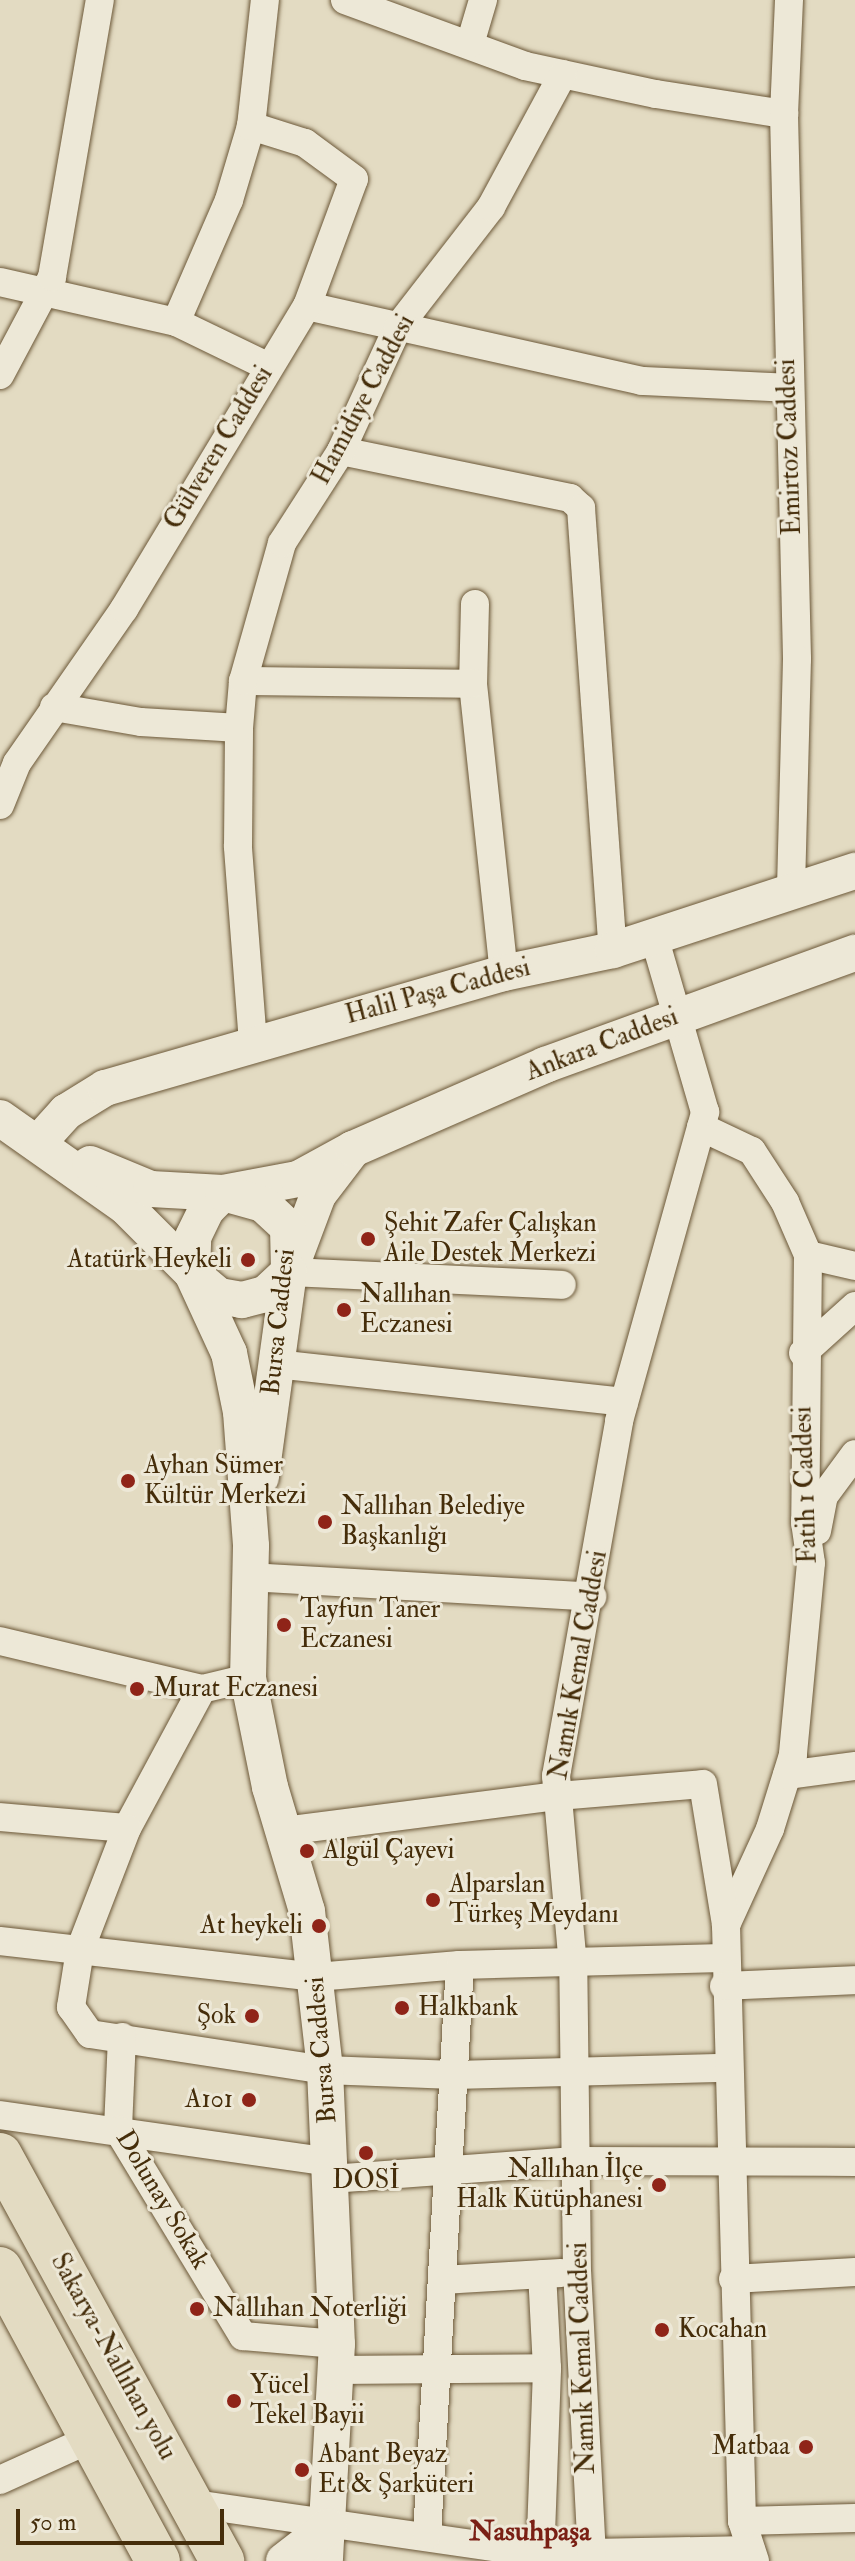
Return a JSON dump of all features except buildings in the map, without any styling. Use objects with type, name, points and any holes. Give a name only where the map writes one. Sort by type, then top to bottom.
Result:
[{"type":"main road","name":"Sakarya-Nallıhan yolu","points":[[0,2155],[195,2504],[222,2561]]},
{"type":"main road","name":"Sakarya-Nallıhan yolu","points":[[0,2269],[95,2437],[158,2561]]},
{"type":"street","points":[[0,375],[47,293],[100,0]]},
{"type":"street","points":[[176,322],[229,200],[251,126],[265,0]]},
{"type":"street","points":[[345,0],[563,74],[784,114]]},
{"type":"street","points":[[470,44],[483,0]]},
{"type":"street","name":"Emirtoz Caddesi","points":[[789,0],[784,114],[788,388],[797,659],[791,894]]},
{"type":"street","name":"Hamidiye Caddesi","points":[[253,1043],[238,846],[239,728],[243,681],[282,543],[341,451],[398,327],[491,207],[563,74]]},
{"type":"street","name":"Gülveren Caddesi","points":[[0,805],[17,763],[124,609],[307,306],[354,179],[305,143],[251,126]]},
{"type":"street","points":[[0,282],[176,322],[269,367]]},
{"type":"street","points":[[307,306],[642,381],[788,388]]},
{"type":"street","points":[[341,451],[570,498],[581,508],[613,950]]},
{"type":"street","points":[[475,604],[473,684],[504,973]]},
{"type":"street","points":[[243,681],[473,684]]},
{"type":"street","points":[[54,707],[141,722],[239,728]]},
{"type":"street","name":"Halil Paşa Caddesi","points":[[38,1143],[66,1112],[105,1088],[504,973],[613,950],[855,871]]},
{"type":"street","name":"Namık Kemal Caddesi","points":[[592,2556],[577,2272],[578,2161],[573,1966],[556,1776],[592,1597],[624,1402],[705,1112],[680,1014],[654,937]]},
{"type":"street","name":"Ankara Caddesi","points":[[223,1193],[298,1179],[353,1149],[545,1065],[855,953]]},
{"type":"street","points":[[0,1118],[38,1143]]},
{"type":"street","name":"Fatih 1 Caddesi","points":[[701,1127],[752,1151],[785,1202],[808,1255],[803,1353],[805,1522],[811,1563],[793,1755],[770,1829],[726,1925]]},
{"type":"street","name":"Bursa Caddesi","points":[[38,1143],[151,1189],[223,1193],[263,1204],[288,1227],[289,1272],[251,1562]]},
{"type":"street","name":"Bursa Caddesi","points":[[38,1143],[126,1207],[192,1273],[229,1353],[241,1412],[251,1562],[248,1678],[284,1831],[307,1911],[325,2070],[332,2171],[336,2357],[326,2544]]},
{"type":"street","name":"Ankara Caddesi","points":[[289,1272],[318,1195],[353,1149]]},
{"type":"street","points":[[223,1193],[206,1210],[193,1237],[192,1273],[219,1296],[242,1300],[265,1294],[289,1272],[562,1285]]},
{"type":"street","points":[[808,1255],[855,1266]]},
{"type":"street","points":[[803,1353],[855,1306]]},
{"type":"street","points":[[276,1364],[624,1402]]},
{"type":"street","points":[[811,1563],[824,1496],[855,1454]]},
{"type":"street","points":[[251,1562],[592,1597]]},
{"type":"street","points":[[0,1641],[202,1689],[248,1678]]},
{"type":"street","points":[[202,1689],[127,1828],[80,1950],[71,2007],[90,2034],[325,2070],[454,2075],[727,2068]]},
{"type":"street","points":[[787,1775],[855,1766]]},
{"type":"street","points":[[284,1831],[558,1796],[703,1784],[726,1925],[723,1972],[732,2160],[742,2521],[753,2556],[540,2557],[427,2535],[326,2544],[284,2561]]},
{"type":"street","points":[[0,1817],[127,1828]]},
{"type":"street","points":[[0,1941],[316,1977],[460,1965],[573,1966],[855,1980]]},
{"type":"street","points":[[427,2535],[439,2372],[446,2172],[460,1965]]},
{"type":"street","name":"Dolunay Sokak","points":[[122,2037],[118,2130],[243,2336],[336,2357]]},
{"type":"street","points":[[0,2115],[118,2130],[332,2171],[446,2172],[578,2161],[855,2162]]},
{"type":"street","points":[[442,2280],[577,2272]]},
{"type":"street","points":[[733,2279],[855,2272]]},
{"type":"street","points":[[540,2557],[547,2368],[542,2274]]},
{"type":"street","points":[[336,2357],[439,2372],[547,2368]]},
{"type":"street","points":[[0,2480],[95,2437]]},
{"type":"street","points":[[195,2504],[326,2544]]},
{"type":"street","points":[[742,2521],[855,2518]]},
{"type":"place","name":"Şehit Zafer Çalışkan Aile Destek Merkezi","points":[[368,1239]]},
{"type":"place","name":"Atatürk Heykeli","points":[[248,1260]]},
{"type":"place","name":"Nallıhan Eczanesi","points":[[344,1310]]},
{"type":"place","name":"Ayhan Sümer Kültür Merkezi","points":[[128,1481]]},
{"type":"place","name":"Nallıhan Belediye Başkanlığı","points":[[325,1522]]},
{"type":"place","name":"Tayfun Taner Eczanesi","points":[[284,1625]]},
{"type":"place","name":"Murat Eczanesi","points":[[137,1689]]},
{"type":"place","name":"Algül Çayevi","points":[[307,1851]]},
{"type":"place","name":"Alparslan Türkeş Meydanı","points":[[433,1900]]},
{"type":"place","name":"At heykeli","points":[[319,1926]]},
{"type":"place","name":"Halkbank","points":[[402,2008]]},
{"type":"place","name":"Şok","points":[[252,2016]]},
{"type":"place","name":"A101","points":[[249,2100]]},
{"type":"place","name":"DOSİ","points":[[366,2153]]},
{"type":"place","name":"Nallıhan İlçe Halk Kütüphanesi","points":[[659,2185]]},
{"type":"place","name":"Nallıhan Noterliği","points":[[197,2309]]},
{"type":"place","name":"Kocahan","points":[[662,2330]]},
{"type":"place","name":"Yücel Tekel Bayii","points":[[234,2401]]},
{"type":"place","name":"Matbaa","points":[[806,2447]]},
{"type":"place","name":"Abant Beyaz Et & Şarküteri","points":[[302,2470]]},
{"type":"district","name":"Nasuhpaşa","points":[[530,2532]]}]
